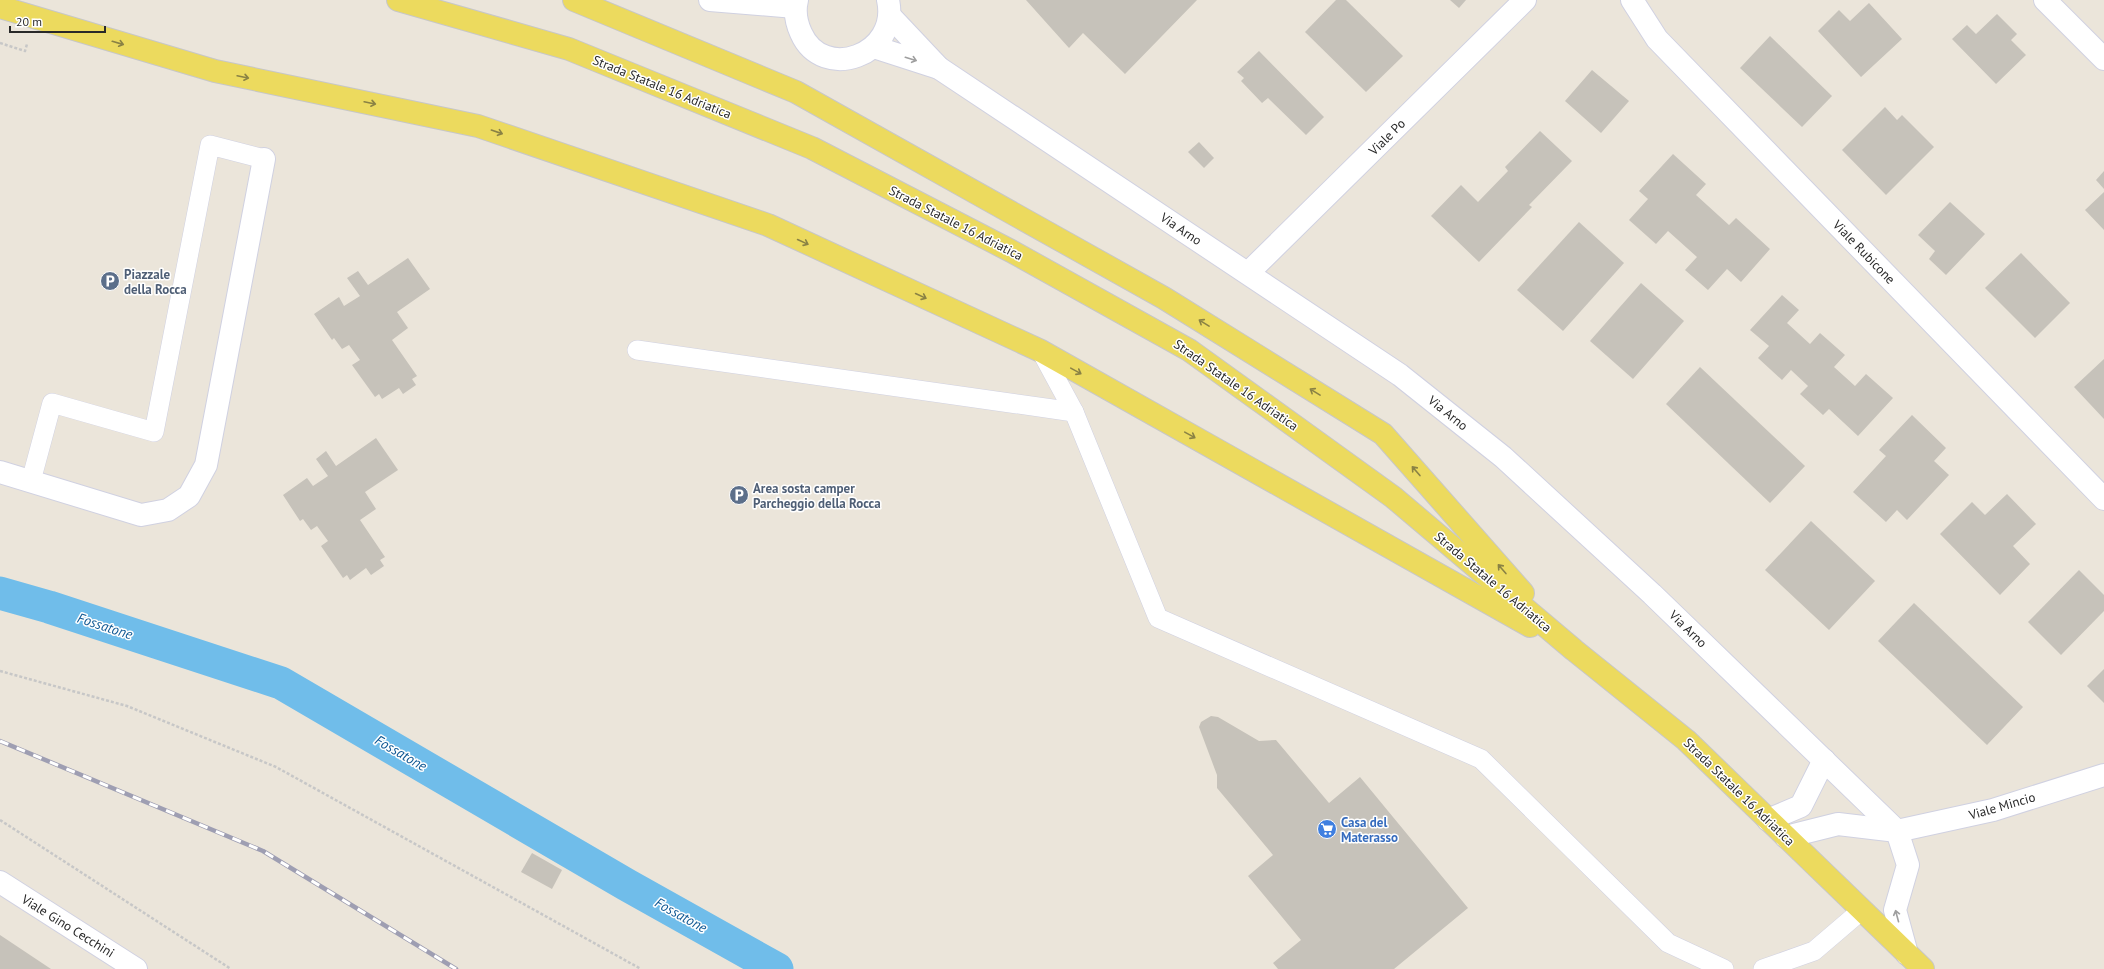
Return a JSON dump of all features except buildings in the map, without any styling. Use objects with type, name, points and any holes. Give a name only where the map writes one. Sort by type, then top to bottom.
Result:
[{"type":"main road","name":"Strada Statale 16 Adriatica","points":[[398,0],[569,49],[805,145],[1011,251],[1189,350],[1393,497],[1574,650],[1686,740],[1923,969]]},
{"type":"main road","points":[[574,0],[796,92],[1164,298],[1383,434],[1574,650]]},
{"type":"main road","points":[[0,7],[216,71],[478,126],[768,226],[1041,351],[1574,650]]},
{"type":"street","points":[[710,0],[796,3],[796,23],[803,38],[814,50],[828,57],[844,59],[860,56],[874,47],[887,28],[889,8]]},
{"type":"street","name":"Viale Po","points":[[1248,273],[1525,0]]},
{"type":"street","name":"Viale Rubicone","points":[[1632,0],[1657,39],[2104,499]]},
{"type":"street","points":[[2045,0],[2104,59]]},
{"type":"street","points":[[889,8],[939,68]]},
{"type":"street","points":[[874,47],[939,68]]},
{"type":"street","name":"Via Arno","points":[[939,68],[1400,374],[1503,457],[1652,594],[1897,831]]},
{"type":"street","points":[[0,472],[141,515],[168,510],[189,496],[206,465],[264,159]]},
{"type":"street","points":[[1768,820],[1800,806],[1824,760]]},
{"type":"street","name":"Viale Mincio","points":[[1786,837],[1838,824],[1897,831],[1993,810],[2104,775]]},
{"type":"street","points":[[1897,831],[1908,865],[1895,910],[1907,954]]},
{"type":"street","name":"Viale Gino Cecchini","points":[[0,882],[136,969]]},
{"type":"lane","points":[[31,481],[52,403],[154,432],[210,145],[264,159]]},
{"type":"lane","points":[[637,350],[1074,412]]},
{"type":"lane","points":[[1041,351],[1074,412],[1158,618],[1481,759],[1668,943],[1724,969]]},
{"type":"lane","points":[[1763,969],[1814,951],[1862,910]]},
{"type":"path","points":[[0,43],[25,51]]},
{"type":"path","points":[[0,671],[128,706],[276,767],[641,969]]},
{"type":"path","points":[[0,820],[231,969]]},
{"type":"waterway","name":"Fossatone","points":[[0,593],[49,607],[281,683],[627,885],[777,969]]},
{"type":"railway","points":[[0,741],[263,851],[456,969]]},
{"type":"place","name":"Piazzale della Rocca","points":[[110,281]]},
{"type":"place","name":"Area sosta camper Parcheggio della Rocca","points":[[739,495]]},
{"type":"place","name":"Casa del Materasso","points":[[1327,829]]}]
